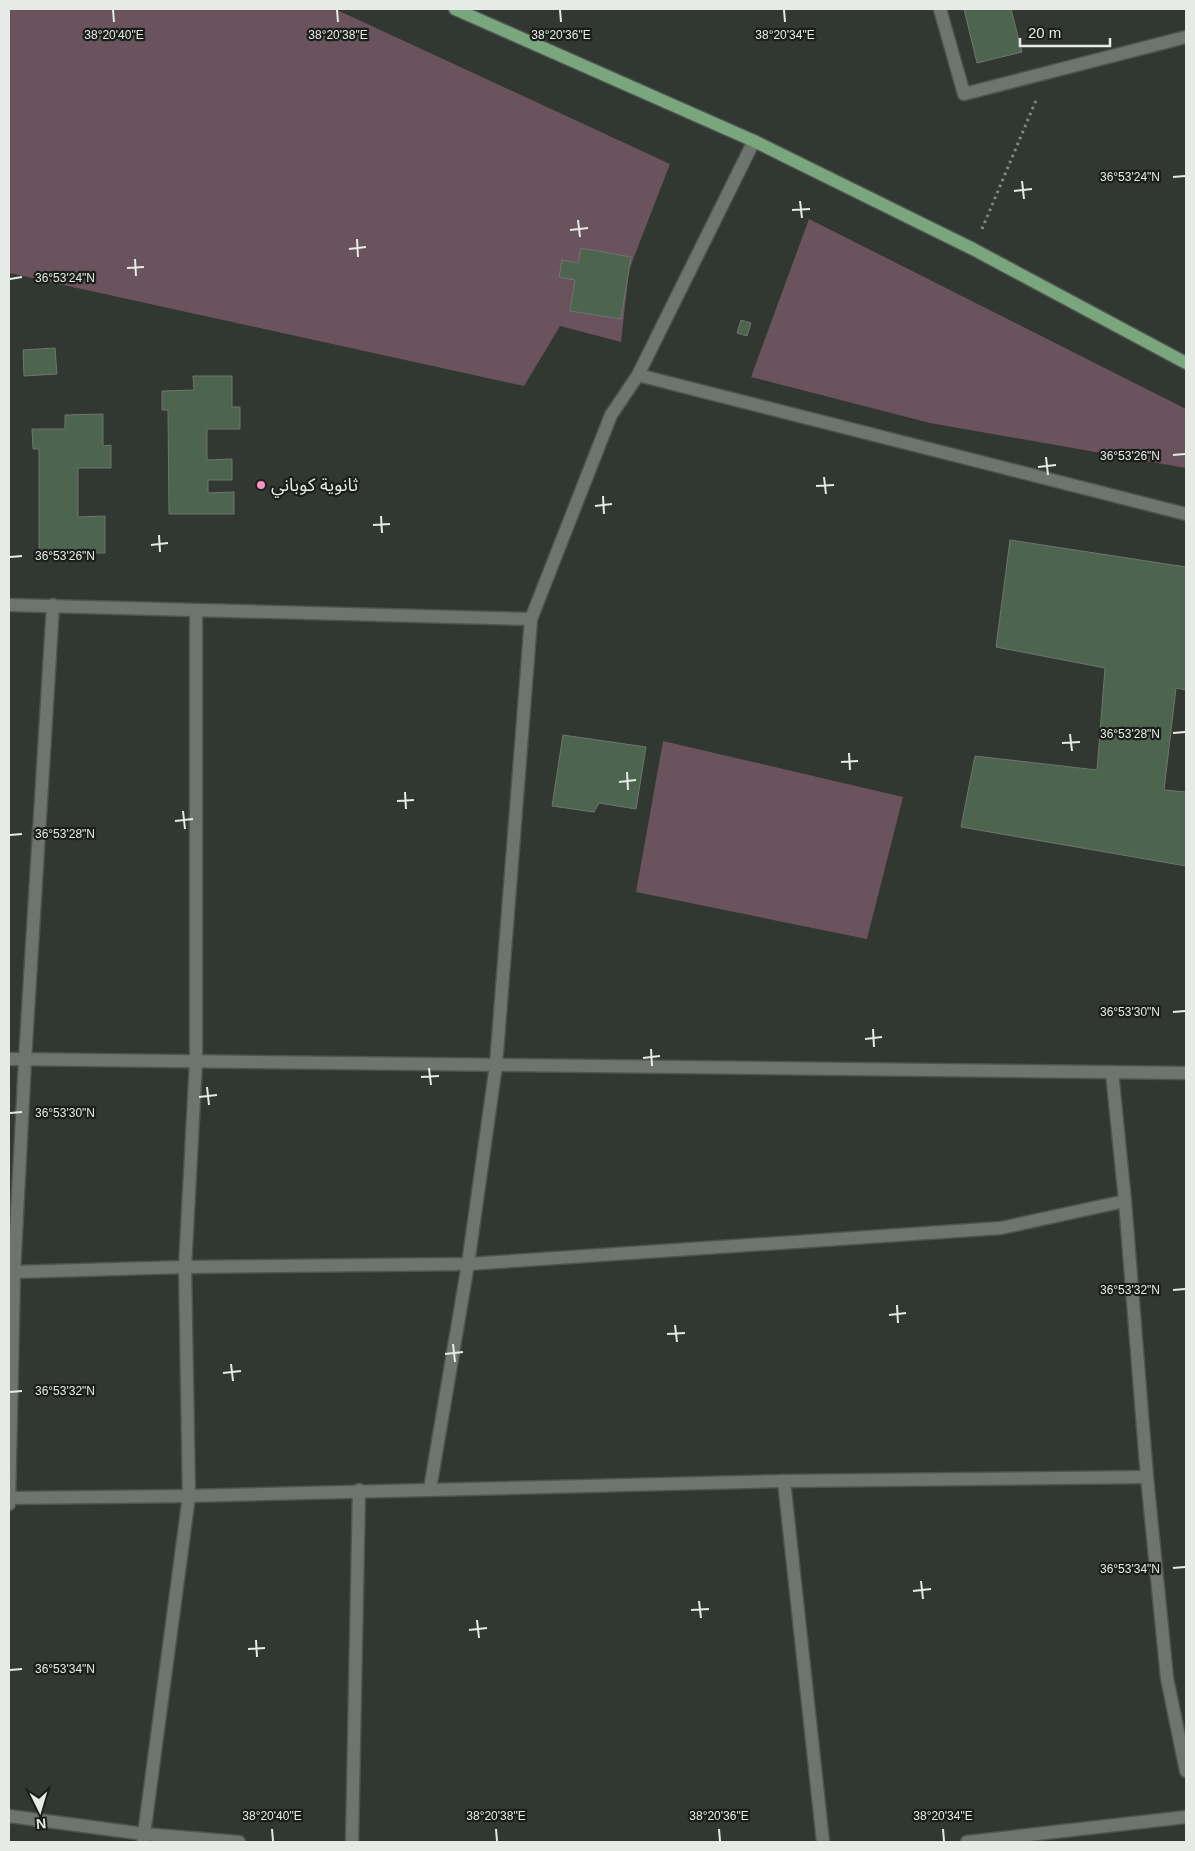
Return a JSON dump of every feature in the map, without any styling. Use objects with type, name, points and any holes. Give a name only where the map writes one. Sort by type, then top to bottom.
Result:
[{"type":"main road","points":[[455,9],[754,141],[973,249],[1186,363]]},
{"type":"street","points":[[940,9],[964,94],[1186,37]]},
{"type":"street","points":[[430,1488],[468,1264],[496,1065],[531,619],[610,415],[638,375],[754,141]]},
{"type":"street","points":[[638,375],[1186,514]]},
{"type":"street","points":[[9,605],[531,619]]},
{"type":"street","points":[[53,605],[14,1272],[9,1500],[430,1488],[784,1481],[1147,1477]]},
{"type":"street","points":[[144,1838],[189,1496],[185,1267],[196,1062],[196,610]]},
{"type":"street","points":[[9,1059],[1186,1073]]},
{"type":"street","points":[[1112,1072],[1126,1201],[1147,1477],[1167,1678],[1186,1771]]},
{"type":"street","points":[[14,1272],[185,1267],[468,1264],[1001,1228],[1126,1201]]},
{"type":"street","points":[[784,1481],[823,1842]]},
{"type":"street","points":[[352,1842],[359,1490]]},
{"type":"street","points":[[9,1816],[144,1838],[239,1842]]},
{"type":"street","points":[[967,1842],[1186,1817]]},
{"type":"path","points":[[973,249],[1048,73]]},
{"type":"shaded area","points":[[9,9],[335,9],[670,164],[629,270],[621,342],[560,326],[524,386],[9,273]]},
{"type":"shaded area","points":[[809,219],[1186,409],[1186,468],[930,423],[751,377]]},
{"type":"shaded area","points":[[663,741],[903,797],[867,939],[636,892]]},
{"type":"building","points":[[964,9],[1011,9],[1022,52],[977,63]]},
{"type":"building","points":[[581,248],[631,257],[621,319],[570,311],[575,280],[559,277],[562,260],[578,263]]},
{"type":"building","points":[[741,320],[751,323],[747,336],[737,333]]},
{"type":"building","points":[[55,348],[57,374],[24,376],[23,350]]},
{"type":"building","points":[[193,376],[232,376],[232,407],[240,407],[240,429],[207,429],[207,460],[232,459],[232,480],[208,480],[208,493],[234,492],[234,514],[169,514],[168,410],[162,410],[162,391],[194,390]]},
{"type":"building","points":[[103,414],[103,446],[111,445],[111,468],[78,468],[78,517],[105,516],[105,553],[39,553],[39,449],[33,449],[32,429],[65,429],[65,415]]},
{"type":"building","points":[[1010,540],[1186,567],[1186,690],[1176,688],[1164,790],[1186,792],[1186,866],[961,827],[975,756],[1097,770],[1105,668],[996,647]]},
{"type":"building","points":[[563,735],[646,747],[636,809],[599,803],[594,812],[552,806]]},
{"type":"place","name":"ثانوية كوباني","points":[[261,485]]}]
